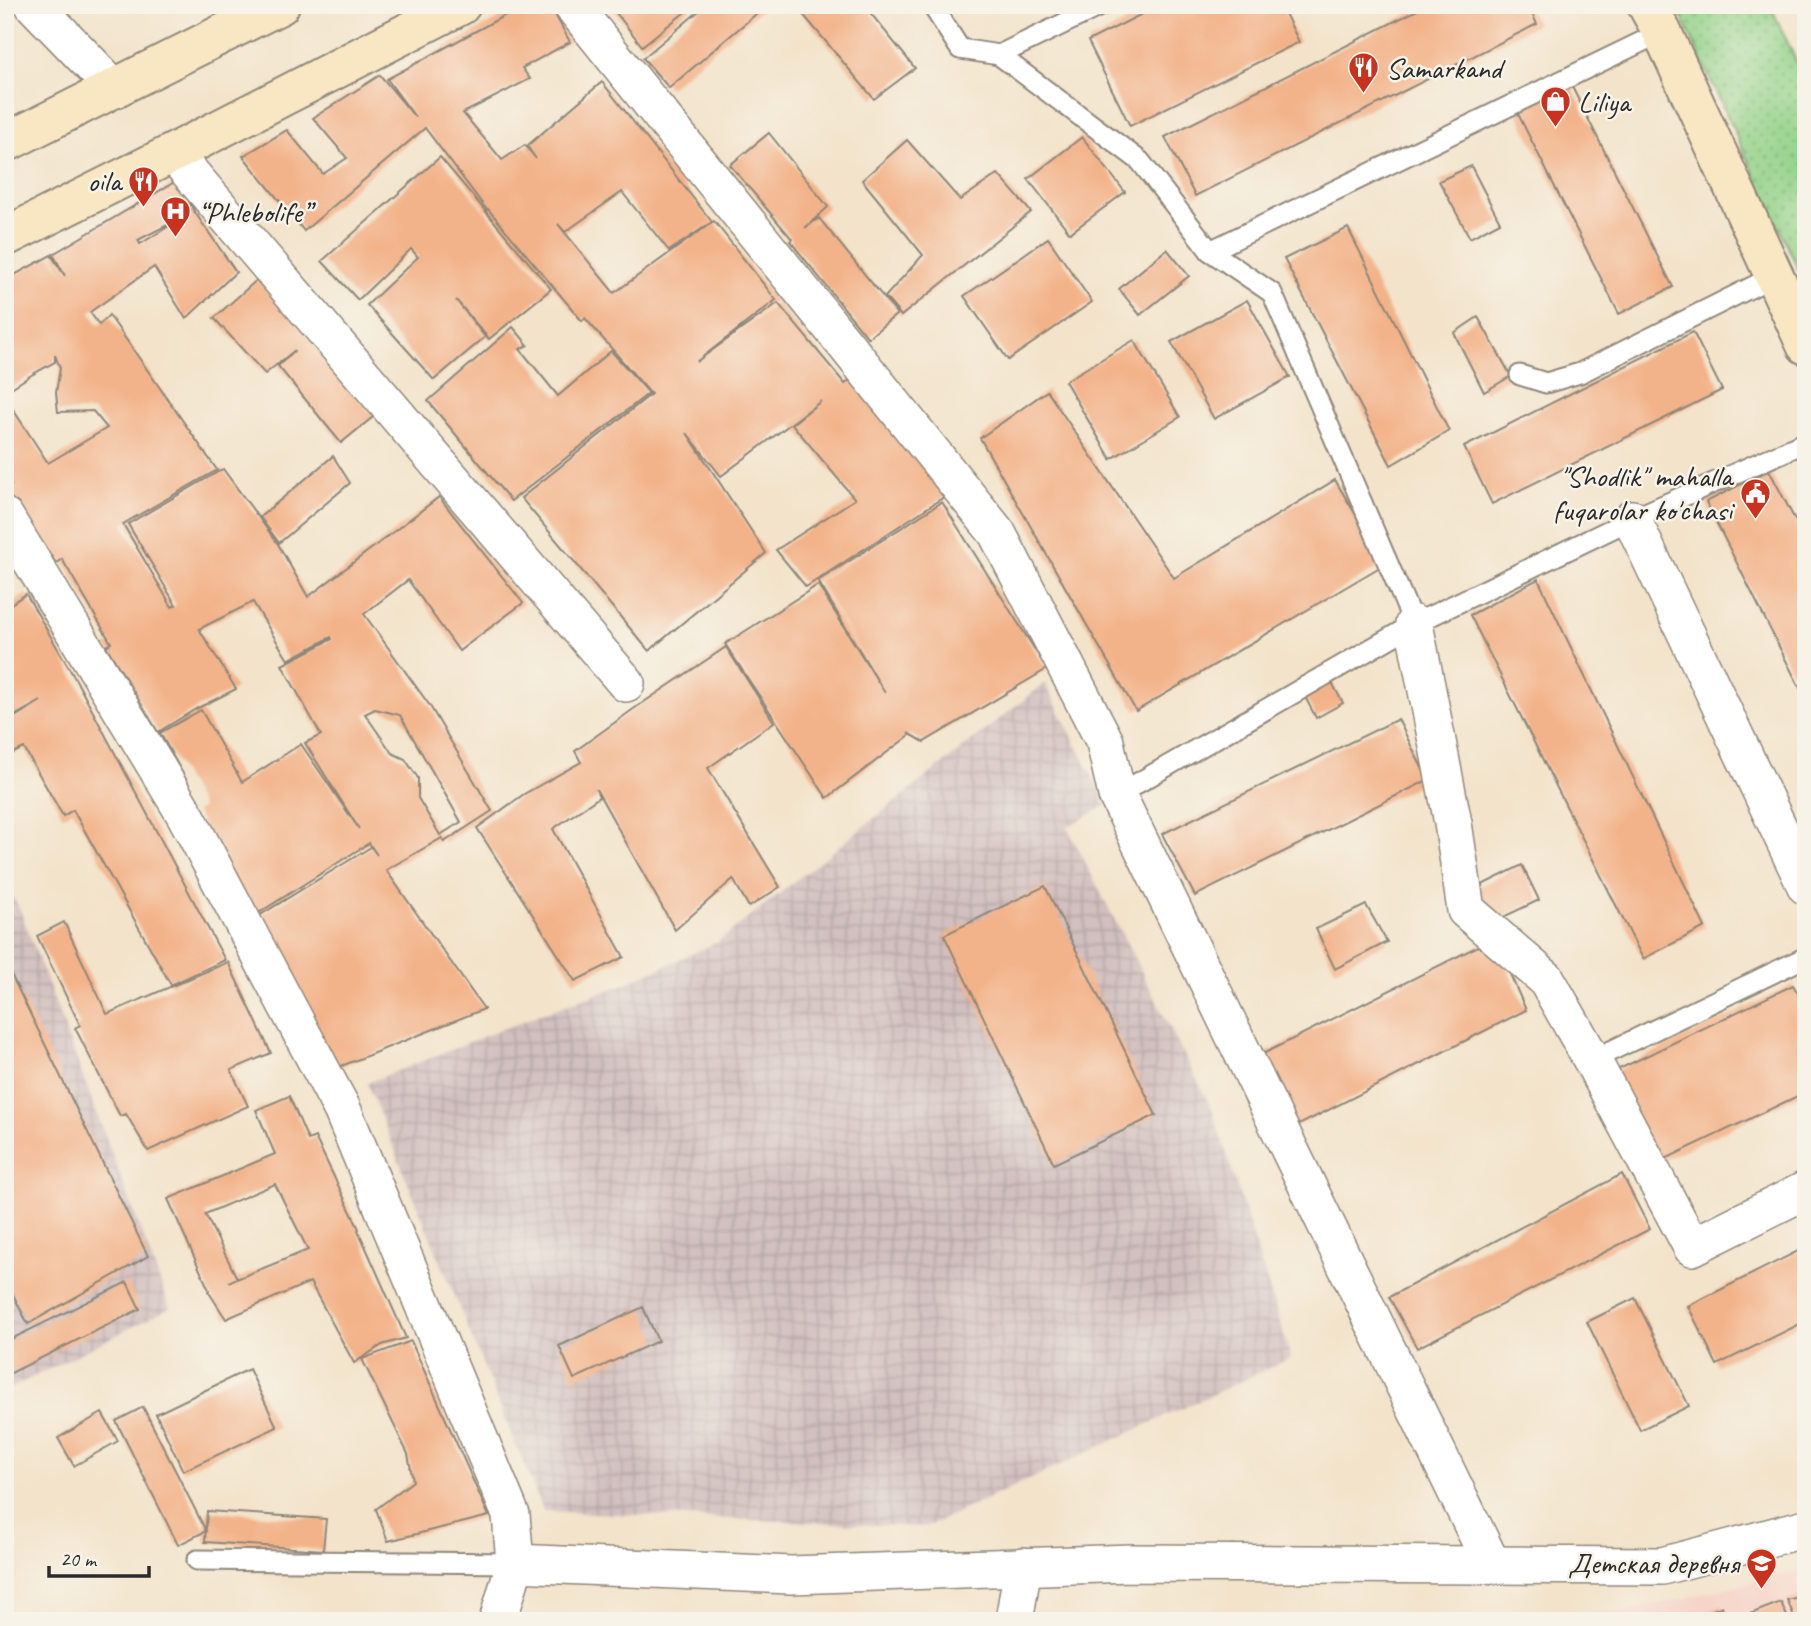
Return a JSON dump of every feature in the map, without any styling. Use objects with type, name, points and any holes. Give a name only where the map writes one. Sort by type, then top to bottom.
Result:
[{"type":"main road","points":[[5,142],[280,5]]},
{"type":"main road","points":[[5,237],[461,5]]},
{"type":"main road","points":[[1654,19],[1806,345]]},
{"type":"street","points":[[34,5],[115,89]]},
{"type":"street","points":[[572,5],[997,533],[1105,742],[1117,795],[1492,1565]]},
{"type":"street","points":[[173,153],[626,683]]},
{"type":"street","points":[[5,517],[186,816],[342,1109],[511,1515],[515,1563],[498,1621]]},
{"type":"street","points":[[1632,519],[1806,886]]},
{"type":"street","points":[[1414,624],[1453,823],[1466,910],[1546,979],[1692,1247],[1806,1190]]},
{"type":"street","points":[[515,1563],[791,1575],[1131,1563],[1662,1566],[1806,1528]]},
{"type":"street","points":[[1014,1621],[1023,1566]]},
{"type":"lane","points":[[932,5],[960,49],[999,55],[1140,161],[1210,251],[1272,293],[1414,624]]},
{"type":"lane","points":[[999,55],[1102,5]]},
{"type":"lane","points":[[1210,251],[1654,19]]},
{"type":"lane","points":[[1520,375],[1546,383],[1580,373],[1774,276]]},
{"type":"lane","points":[[1117,795],[1414,624],[1632,519],[1806,442]]},
{"type":"lane","points":[[1592,1060],[1806,957]]},
{"type":"lane","points":[[197,1560],[515,1563]]},
{"type":"shaded area","points":[[1045,683],[1107,805],[1067,827],[1213,1111],[1291,1358],[926,1527],[543,1511],[367,1083],[622,985],[718,942]]},
{"type":"shaded area","points":[[5,882],[19,907],[170,1308],[5,1391]]},
{"type":"shaded area","name":"Детская деревня","points":[[1806,1569],[1806,1621],[1455,1621],[1631,1611]]},
{"type":"green space","points":[[1676,5],[1770,5],[1806,82],[1806,286]]},
{"type":"building","points":[[524,5],[550,5],[570,42],[522,68],[530,79],[463,113],[502,160],[525,145],[536,159],[527,146],[602,82],[712,222],[669,251],[622,192],[565,232],[558,224],[614,293],[714,221],[776,300],[696,362],[778,303],[845,384],[855,376],[953,491],[806,587],[776,550],[855,499],[792,424],[821,401],[721,476],[687,433],[766,553],[649,651],[521,498],[651,394],[585,318],[582,321],[487,210],[425,128],[304,231],[243,156],[287,130],[323,174],[347,158],[313,118],[380,75],[415,117],[387,79]]},
{"type":"building","points":[[610,5],[694,5],[642,46]]},
{"type":"building","points":[[706,5],[761,5],[763,8],[669,88],[643,58]]},
{"type":"building","points":[[809,5],[864,5],[915,68],[874,99],[801,12]]},
{"type":"building","points":[[1160,5],[1281,5],[1299,42],[1130,126],[1088,41]]},
{"type":"building","points":[[1427,5],[1528,5],[1537,24],[1195,196],[1165,137]]},
{"type":"building","points":[[1568,79],[1673,287],[1619,314],[1514,106]]},
{"type":"building","points":[[769,133],[828,207],[805,228],[819,218],[897,314],[868,338],[790,241],[792,239],[730,165]]},
{"type":"building","points":[[1082,137],[1125,192],[1070,233],[1028,179]]},
{"type":"building","points":[[907,140],[960,200],[998,174],[1031,212],[901,316],[885,297],[923,255],[862,180]]},
{"type":"building","points":[[440,157],[551,289],[489,339],[456,300],[485,337],[434,380],[367,305],[418,257],[411,249],[358,300],[322,261]]},
{"type":"building","points":[[1471,166],[1500,222],[1470,238],[1439,181]]},
{"type":"building","points":[[178,180],[194,211],[236,272],[186,319],[154,267],[90,312],[99,325],[109,315],[217,470],[123,524],[172,607],[176,605],[128,524],[223,469],[278,544],[308,597],[439,497],[523,603],[459,651],[408,580],[364,614],[430,706],[492,811],[444,842],[442,838],[386,870],[484,1009],[324,1073],[244,925],[371,847],[377,855],[369,843],[249,919],[196,812],[202,808],[160,733],[201,710],[242,782],[301,744],[359,829],[305,743],[321,735],[282,665],[332,639],[331,637],[288,660],[253,602],[199,629],[236,689],[158,732],[106,646],[111,643],[62,559],[56,563],[5,489],[11,485],[5,477],[5,397],[48,463],[107,428],[93,411],[58,412],[56,392],[60,368],[55,355],[55,362],[5,392],[5,280],[51,255],[65,276],[53,254]],"holes":[[[187,215],[140,244],[138,240]],[[375,709],[400,715],[461,822],[440,835],[418,798],[418,778],[405,759],[392,753],[365,714]]]},
{"type":"building","points":[[1348,228],[1449,431],[1391,465],[1284,259]]},
{"type":"building","points":[[1048,238],[1092,302],[1008,360],[964,296]]},
{"type":"building","points":[[1167,249],[1189,276],[1140,315],[1119,289]]},
{"type":"building","points":[[259,278],[374,416],[341,443],[278,366],[295,350],[265,374],[214,318]]},
{"type":"building","points":[[1247,300],[1290,377],[1214,419],[1171,342]]},
{"type":"building","points":[[1478,317],[1511,376],[1484,392],[1454,333]]},
{"type":"building","points":[[513,327],[528,345],[520,349],[558,396],[611,351],[649,393],[511,501],[428,401]]},
{"type":"building","points":[[1693,332],[1722,390],[1492,504],[1464,447]]},
{"type":"building","points":[[1134,340],[1180,417],[1111,459],[1065,381]]},
{"type":"building","points":[[1047,391],[1174,578],[1335,480],[1385,564],[1136,711],[980,438]]},
{"type":"building","points":[[333,456],[350,483],[279,543],[260,517]]},
{"type":"building","points":[[1769,470],[1806,541],[1806,700],[1706,502]]},
{"type":"building","points":[[942,502],[1047,669],[924,742],[908,733],[910,735],[827,798],[725,644],[818,585],[885,693],[818,581]]},
{"type":"building","points":[[1538,579],[1705,927],[1643,959],[1470,615]]},
{"type":"building","points":[[26,594],[76,680],[225,960],[171,985],[73,810],[63,816],[24,748],[5,757],[5,723],[41,701],[5,721],[5,608]]},
{"type":"building","points":[[726,647],[774,722],[708,768],[780,887],[749,907],[733,879],[675,930],[596,789],[599,797],[553,829],[624,957],[575,981],[477,828],[524,794],[581,762],[575,751]]},
{"type":"building","points":[[1330,679],[1343,703],[1316,718],[1303,693]]},
{"type":"building","points":[[1398,719],[1428,780],[1195,896],[1162,834]]},
{"type":"building","points":[[1522,865],[1539,900],[1491,923],[1474,889]]},
{"type":"building","points":[[1045,886],[1156,1115],[1054,1164],[944,935]]},
{"type":"building","points":[[1366,905],[1387,942],[1335,969],[1316,929]]},
{"type":"building","points":[[64,922],[107,1014],[228,962],[271,1053],[231,1070],[248,1106],[148,1151],[126,1114],[120,1116],[75,1028],[80,1025],[37,936]]},
{"type":"building","points":[[1494,938],[1526,1010],[1293,1128],[1255,1058]]},
{"type":"building","points":[[5,962],[148,1256],[28,1324],[5,1279]]},
{"type":"building","points":[[1793,985],[1806,1007],[1806,1092],[1657,1163],[1613,1072]]},
{"type":"building","points":[[289,1096],[308,1140],[315,1137],[359,1229],[406,1338],[382,1345],[354,1363],[310,1282],[226,1319],[208,1291],[168,1199],[275,1154],[256,1110]],"holes":[[[275,1184],[308,1250],[229,1282],[237,1278],[205,1214]]]},
{"type":"building","points":[[1622,1174],[1650,1229],[1417,1348],[1389,1297]]},
{"type":"building","points":[[1806,1247],[1806,1321],[1717,1365],[1688,1306]]},
{"type":"building","points":[[127,1282],[140,1309],[5,1376],[5,1342]]},
{"type":"building","points":[[1635,1298],[1689,1406],[1640,1430],[1587,1322]]},
{"type":"building","points":[[643,1307],[658,1341],[574,1379],[559,1346]]},
{"type":"building","points":[[411,1341],[489,1516],[388,1541],[376,1509],[413,1481],[408,1454],[362,1359]]},
{"type":"building","points":[[249,1369],[277,1427],[183,1471],[156,1414]]},
{"type":"building","points":[[143,1407],[206,1531],[178,1545],[116,1421]]},
{"type":"building","points":[[102,1413],[118,1441],[74,1466],[58,1438]]},
{"type":"building","points":[[207,1511],[326,1519],[323,1550],[205,1542]]},
{"type":"building","points":[[1806,1595],[1806,1621],[1796,1621],[1787,1600]]},
{"type":"building","points":[[1781,1602],[1789,1621],[1732,1621]]},
{"type":"building","points":[[1722,1606],[1728,1621],[1688,1621]]},
{"type":"place","name":"Samarkand","points":[[1363,95]]},
{"type":"place","name":"Liliya","points":[[1555,129]]},
{"type":"place","name":"oila","points":[[144,208]]},
{"type":"place","name":"“Phlebolife”","points":[[175,239]]},
{"type":"place","name":"\"Shodlik\" mahalla fuqarolar ko'chasi","points":[[1755,520]]},
{"type":"place","name":"Детская деревня","points":[[1762,1590]]}]
